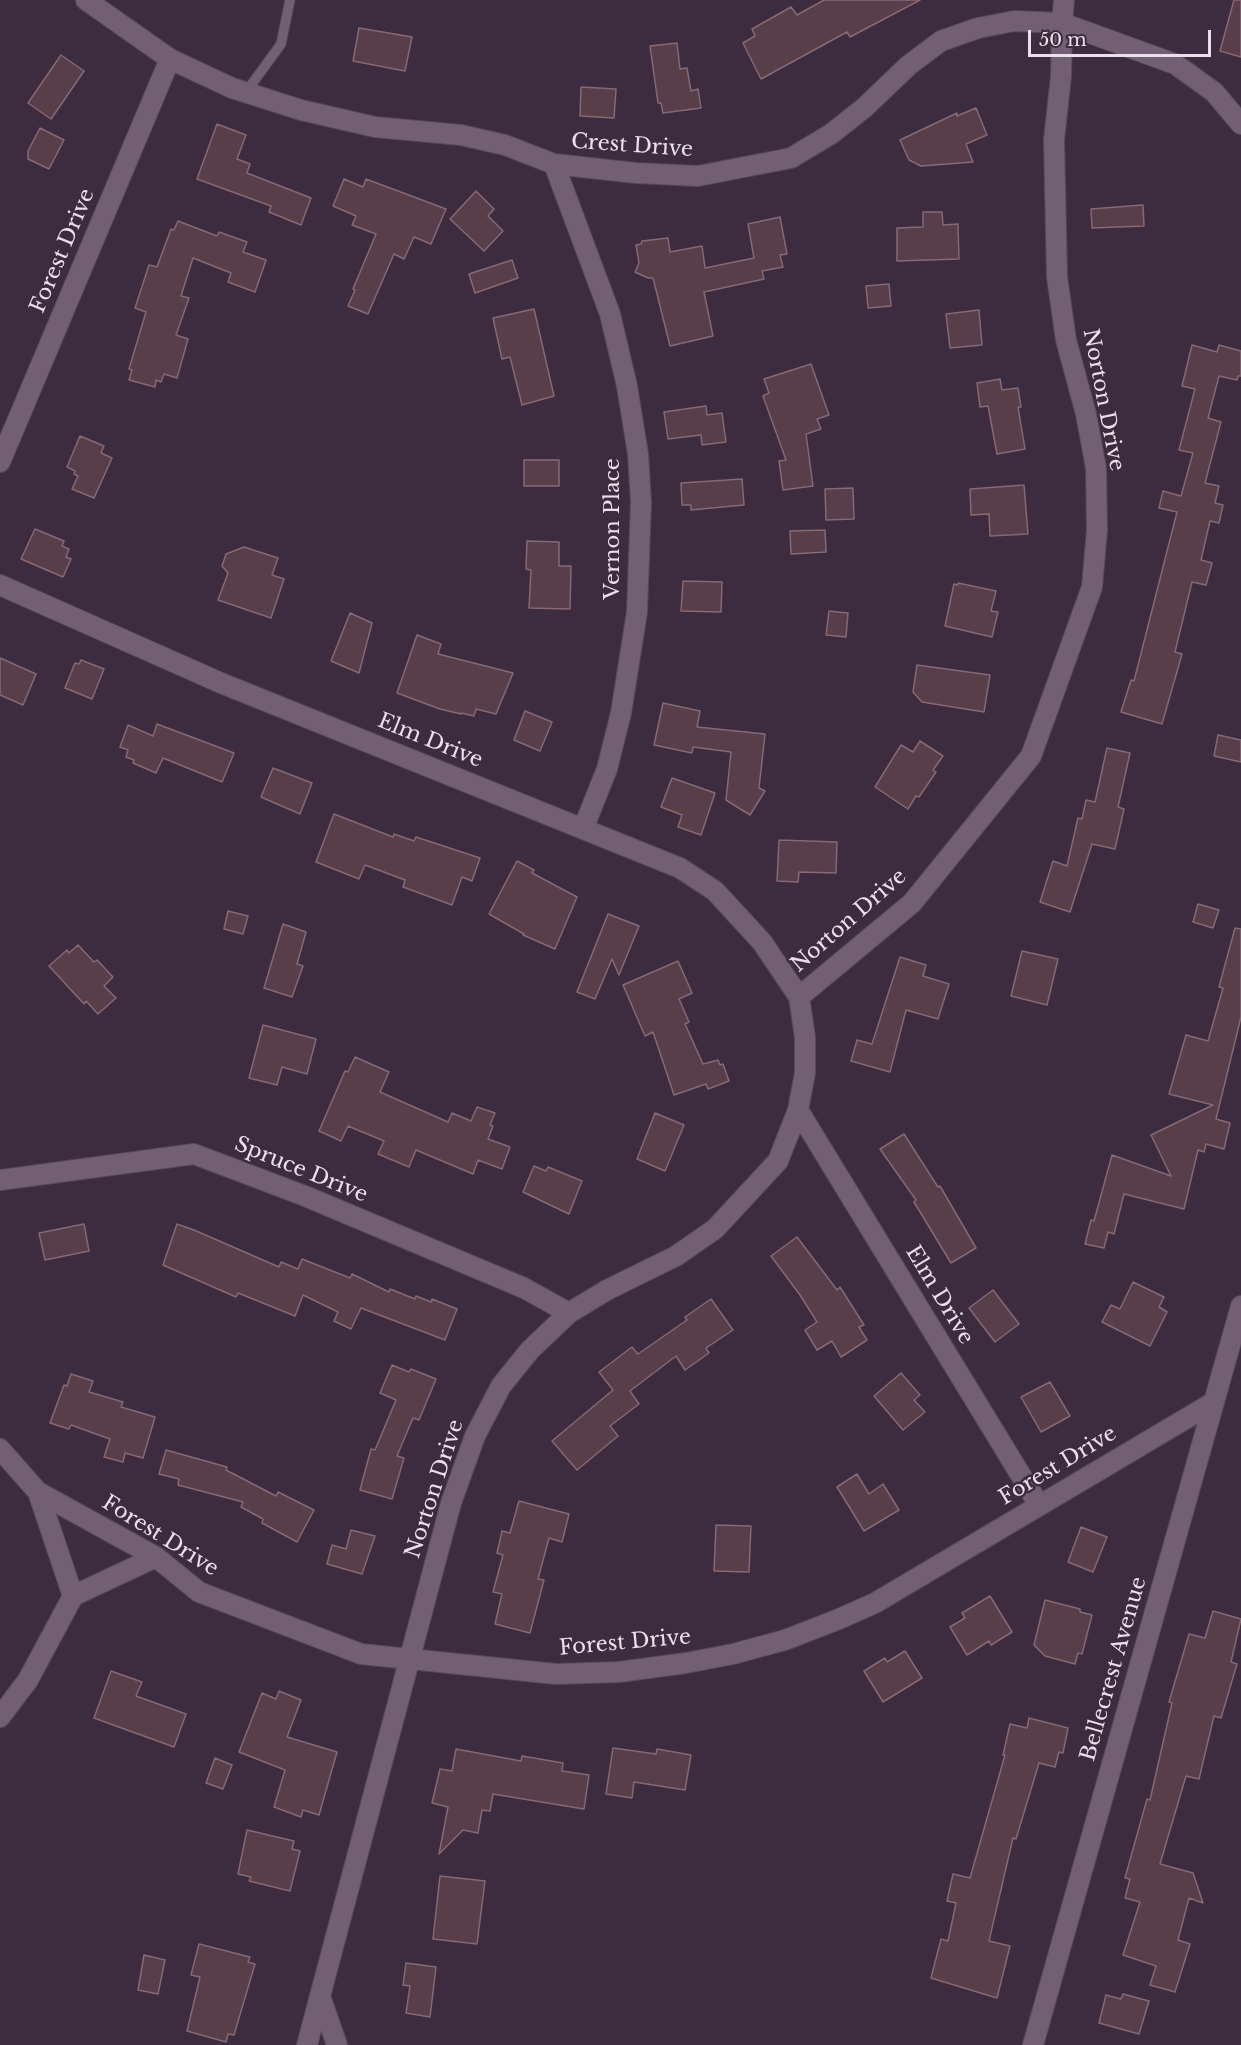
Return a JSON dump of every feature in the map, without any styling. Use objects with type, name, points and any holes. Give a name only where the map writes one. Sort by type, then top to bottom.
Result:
[{"type":"street","name":"Crest Drive","points":[[86,0],[170,58],[232,88],[301,110],[375,127],[461,135],[494,143],[554,164],[636,173],[698,176],[791,158],[831,134],[864,108],[909,65],[941,41],[978,28],[1014,21],[1062,23],[1175,64],[1214,92],[1241,124]]},
{"type":"street","name":"Norton Drive","points":[[307,2045],[452,1503],[475,1436],[501,1386],[530,1350],[569,1313],[607,1290],[675,1256],[715,1229],[778,1161],[798,1110],[805,1073],[805,1037],[799,997],[912,903],[1031,756],[1092,587],[1097,530],[1096,468],[1086,414],[1066,340],[1057,278],[1054,140],[1061,76],[1064,0]]},
{"type":"street","name":"Forest Drive","points":[[0,462],[170,58]]},
{"type":"street","name":"Vernon Place","points":[[554,164],[610,314],[627,386],[638,454],[641,502],[637,612],[621,713],[607,769],[583,829]]},
{"type":"street","name":"Elm Drive","points":[[0,585],[221,683],[680,868],[715,891],[762,942],[799,997]]},
{"type":"street","name":"Elm Drive","points":[[798,1110],[1039,1505]]},
{"type":"street","name":"Spruce Drive","points":[[0,1180],[194,1154],[305,1196],[524,1287],[569,1313]]},
{"type":"street","name":"Bellecrest Avenue","points":[[1033,2045],[1241,1306]]},
{"type":"street","name":"Forest Drive","points":[[0,1449],[38,1492],[156,1557],[199,1592],[361,1654],[556,1674],[619,1672],[733,1654],[785,1640],[875,1603],[1214,1402]]},
{"type":"street","points":[[38,1492],[73,1596]]},
{"type":"street","points":[[0,1717],[28,1680],[73,1596],[156,1557]]},
{"type":"street","points":[[320,1996],[337,2045]]},
{"type":"lane","points":[[246,92],[281,44],[290,0]]},
{"type":"building","points":[[824,0],[920,0],[850,37],[847,32],[761,79],[743,43],[755,36],[752,29],[791,7],[797,15]]},
{"type":"building","points":[[1234,0],[1241,0],[1241,57],[1220,51]]},
{"type":"building","points":[[359,28],[412,37],[405,71],[353,61]]},
{"type":"building","points":[[677,43],[680,69],[687,68],[691,91],[698,89],[701,108],[663,113],[661,103],[658,103],[650,46]]},
{"type":"building","points":[[61,55],[84,71],[51,119],[28,103]]},
{"type":"building","points":[[581,87],[616,89],[614,118],[580,116]]},
{"type":"building","points":[[976,108],[987,135],[966,144],[973,162],[921,166],[909,160],[900,140],[957,113],[957,116]]},
{"type":"building","points":[[217,124],[246,135],[237,159],[250,164],[247,173],[311,198],[301,225],[269,212],[271,206],[197,179]]},
{"type":"building","points":[[40,128],[64,140],[49,169],[28,159],[28,151]]},
{"type":"building","points":[[344,179],[363,187],[366,179],[446,209],[431,244],[414,237],[404,259],[394,254],[368,314],[348,306],[376,234],[352,225],[356,216],[333,206]]},
{"type":"building","points":[[476,191],[494,209],[488,216],[503,231],[484,251],[450,219]]},
{"type":"building","points":[[1143,205],[1144,226],[1092,228],[1091,209]]},
{"type":"building","points":[[923,212],[942,212],[943,225],[958,224],[959,259],[897,261],[897,228],[923,227]]},
{"type":"building","points":[[780,217],[787,254],[780,255],[783,267],[762,271],[764,279],[704,292],[713,336],[670,346],[653,278],[635,272],[639,263],[636,245],[641,244],[642,241],[668,238],[670,252],[702,246],[705,268],[754,258],[748,224]]},
{"type":"building","points":[[178,221],[217,236],[219,232],[247,242],[243,252],[266,260],[255,292],[228,282],[231,273],[193,258],[181,296],[189,298],[176,335],[188,339],[177,378],[164,374],[161,382],[156,380],[155,387],[129,380],[132,370],[129,369],[146,312],[135,308],[149,265],[157,267],[171,229],[174,230]]},
{"type":"building","points":[[512,260],[518,278],[475,293],[469,274]]},
{"type":"building","points":[[889,284],[891,306],[868,308],[866,286]]},
{"type":"building","points":[[534,309],[554,396],[522,405],[510,357],[502,359],[493,318]]},
{"type":"building","points":[[979,310],[982,345],[950,348],[946,314]]},
{"type":"building","points":[[1192,345],[1217,352],[1219,345],[1241,351],[1241,376],[1238,376],[1237,380],[1219,376],[1208,418],[1221,422],[1205,483],[1219,486],[1215,503],[1223,505],[1219,523],[1210,521],[1201,560],[1212,563],[1206,585],[1192,582],[1175,652],[1182,654],[1162,724],[1121,712],[1131,680],[1134,681],[1177,512],[1159,508],[1163,491],[1181,496],[1193,453],[1179,450],[1195,389],[1182,386]]},
{"type":"building","points":[[811,364],[829,415],[817,419],[821,429],[806,434],[813,486],[783,490],[779,461],[786,460],[763,396],[769,393],[764,379]]},
{"type":"building","points":[[1000,379],[1002,390],[1018,388],[1021,407],[1018,407],[1025,449],[997,454],[988,406],[980,407],[977,383]]},
{"type":"building","points":[[706,406],[707,415],[722,413],[726,442],[702,445],[701,435],[668,439],[664,412]]},
{"type":"building","points":[[80,436],[104,446],[101,453],[112,458],[94,498],[72,489],[78,476],[74,474],[75,471],[67,467]]},
{"type":"building","points":[[524,460],[559,460],[559,486],[524,486]]},
{"type":"building","points":[[742,479],[744,505],[691,510],[691,505],[682,505],[681,483]]},
{"type":"building","points":[[1024,485],[1028,534],[990,536],[989,514],[971,515],[970,489]]},
{"type":"building","points":[[853,488],[854,519],[826,520],[825,489]]},
{"type":"building","points":[[35,529],[64,541],[62,546],[69,549],[66,557],[71,559],[63,577],[21,559]]},
{"type":"building","points":[[825,530],[826,552],[791,554],[790,531]]},
{"type":"building","points":[[527,541],[559,542],[559,566],[571,566],[570,609],[529,608],[531,570],[526,569]]},
{"type":"building","points":[[244,547],[278,558],[272,575],[284,579],[271,618],[218,600],[228,573],[222,566],[226,554]]},
{"type":"building","points":[[683,581],[722,582],[721,612],[681,611]]},
{"type":"building","points":[[958,583],[996,591],[991,611],[998,612],[992,637],[945,626],[954,584],[958,585]]},
{"type":"building","points":[[829,611],[848,613],[846,637],[826,635]]},
{"type":"building","points":[[350,613],[372,623],[359,673],[331,661]]},
{"type":"building","points":[[417,635],[441,644],[438,654],[513,673],[496,714],[476,709],[474,716],[461,714],[397,693]]},
{"type":"building","points":[[0,658],[36,674],[23,705],[0,695]]},
{"type":"building","points":[[81,660],[104,669],[92,699],[65,688],[75,663],[79,664]]},
{"type":"building","points":[[917,665],[990,675],[984,712],[922,702],[913,692]]},
{"type":"building","points":[[663,703],[700,711],[697,727],[765,734],[759,788],[765,791],[750,815],[726,800],[731,752],[693,747],[692,753],[654,745]]},
{"type":"building","points":[[525,711],[552,722],[540,751],[514,740]]},
{"type":"building","points":[[157,724],[234,753],[222,782],[163,758],[156,773],[133,763],[134,760],[126,757],[128,750],[120,747],[128,725],[153,736]]},
{"type":"building","points":[[1218,735],[1241,740],[1241,762],[1214,756]]},
{"type":"building","points":[[920,741],[943,756],[933,770],[936,772],[908,809],[875,787],[901,745],[913,752]]},
{"type":"building","points":[[1107,748],[1130,753],[1118,807],[1124,809],[1115,849],[1092,844],[1070,912],[1040,902],[1053,861],[1067,866],[1078,818],[1082,819],[1086,800],[1095,802]]},
{"type":"building","points":[[273,768],[312,783],[300,814],[261,797]]},
{"type":"building","points":[[672,778],[715,793],[701,835],[678,827],[682,815],[661,807]]},
{"type":"building","points":[[334,814],[393,837],[394,834],[414,841],[416,837],[480,858],[472,881],[462,877],[452,905],[403,887],[405,880],[365,865],[359,879],[316,862]]},
{"type":"building","points":[[779,840],[837,842],[836,873],[799,872],[798,882],[777,881]]},
{"type":"building","points":[[517,861],[534,870],[532,873],[577,897],[555,949],[523,935],[489,914]]},
{"type":"building","points":[[1198,904],[1219,910],[1213,928],[1193,922]]},
{"type":"building","points":[[228,911],[248,916],[243,934],[224,929]]},
{"type":"building","points":[[608,914],[639,926],[619,975],[612,959],[595,999],[577,992]]},
{"type":"building","points":[[283,924],[306,932],[297,964],[303,966],[292,997],[264,988]]},
{"type":"building","points":[[1235,928],[1241,929],[1241,1017],[1216,1119],[1230,1123],[1224,1149],[1206,1144],[1204,1152],[1198,1150],[1184,1209],[1124,1194],[1114,1234],[1108,1232],[1104,1248],[1085,1244],[1091,1220],[1094,1221],[1112,1155],[1171,1176],[1151,1135],[1213,1105],[1169,1094],[1186,1035],[1208,1041],[1223,988],[1219,987]]},
{"type":"building","points":[[78,945],[113,977],[104,986],[116,998],[98,1014],[86,1001],[84,1004],[49,966],[67,950],[69,953]]},
{"type":"building","points":[[1022,951],[1058,959],[1047,1005],[1011,996]]},
{"type":"building","points":[[900,957],[926,965],[923,976],[949,984],[938,1019],[906,1010],[890,1072],[851,1061],[857,1040],[872,1044]]},
{"type":"building","points":[[678,961],[692,993],[679,999],[689,1022],[685,1024],[703,1064],[718,1060],[720,1065],[723,1064],[729,1081],[708,1089],[706,1084],[674,1095],[653,1032],[645,1036],[623,985]]},
{"type":"building","points":[[263,1025],[316,1039],[307,1074],[282,1067],[277,1085],[249,1078]]},
{"type":"building","points":[[355,1057],[389,1072],[380,1092],[448,1122],[452,1113],[471,1121],[477,1107],[495,1113],[488,1139],[510,1147],[502,1169],[478,1160],[473,1174],[416,1150],[409,1167],[378,1154],[384,1141],[348,1126],[341,1141],[319,1131],[345,1071],[348,1072]]},
{"type":"building","points":[[655,1113],[684,1125],[665,1171],[637,1159]]},
{"type":"building","points":[[904,1134],[938,1187],[940,1186],[976,1248],[951,1263],[914,1202],[916,1200],[880,1149]]},
{"type":"building","points":[[534,1166],[546,1171],[548,1167],[582,1181],[569,1214],[523,1192]]},
{"type":"building","points":[[84,1224],[89,1251],[45,1260],[39,1233]]},
{"type":"building","points":[[177,1224],[279,1267],[281,1262],[298,1269],[302,1259],[350,1278],[352,1274],[389,1292],[390,1289],[415,1299],[416,1296],[431,1302],[432,1299],[457,1309],[445,1340],[361,1308],[351,1329],[334,1321],[338,1312],[303,1295],[295,1316],[238,1293],[236,1297],[163,1265]]},
{"type":"building","points":[[797,1237],[837,1290],[840,1287],[864,1325],[859,1327],[867,1340],[841,1357],[832,1341],[817,1350],[805,1330],[817,1322],[771,1256]]},
{"type":"building","points":[[1133,1282],[1164,1297],[1159,1307],[1167,1312],[1150,1346],[1102,1322],[1111,1305],[1120,1309]]},
{"type":"building","points":[[993,1290],[1019,1324],[995,1342],[969,1308]]},
{"type":"building","points":[[711,1299],[733,1330],[706,1348],[709,1353],[685,1370],[676,1356],[630,1391],[639,1404],[610,1426],[618,1436],[577,1470],[552,1441],[613,1390],[599,1372],[632,1347],[638,1354],[687,1320],[685,1317]]},
{"type":"building","points":[[392,1365],[409,1372],[411,1369],[436,1379],[419,1420],[413,1418],[397,1456],[404,1458],[392,1499],[360,1490],[371,1449],[375,1450],[396,1400],[380,1393]]},
{"type":"building","points":[[901,1373],[920,1395],[914,1400],[925,1412],[903,1430],[874,1396]]},
{"type":"building","points":[[71,1374],[93,1381],[89,1392],[123,1402],[121,1407],[155,1417],[143,1458],[125,1453],[123,1462],[104,1457],[110,1439],[71,1425],[69,1429],[50,1423],[64,1385],[67,1386]]},
{"type":"building","points":[[1050,1382],[1070,1416],[1041,1432],[1021,1397]]},
{"type":"building","points":[[166,1450],[227,1467],[226,1470],[276,1496],[278,1492],[314,1510],[297,1542],[262,1523],[263,1519],[241,1507],[243,1502],[178,1485],[179,1479],[159,1474]]},
{"type":"building","points":[[857,1474],[869,1494],[883,1484],[899,1510],[864,1531],[837,1487]]},
{"type":"building","points":[[519,1501],[569,1514],[562,1542],[549,1538],[538,1579],[544,1580],[530,1633],[495,1624],[502,1594],[493,1592],[503,1555],[497,1553],[502,1531],[510,1533]]},
{"type":"building","points":[[716,1525],[751,1526],[749,1572],[714,1571]]},
{"type":"building","points":[[1081,1527],[1107,1537],[1093,1572],[1068,1562]]},
{"type":"building","points":[[351,1530],[375,1536],[362,1574],[327,1564],[332,1545],[346,1549]]},
{"type":"building","points":[[990,1596],[1012,1632],[991,1645],[989,1641],[967,1655],[950,1627],[965,1618],[962,1613]]},
{"type":"building","points":[[1045,1600],[1080,1609],[1080,1612],[1092,1615],[1082,1654],[1078,1653],[1075,1664],[1045,1656],[1034,1645]]},
{"type":"building","points":[[1213,1611],[1241,1619],[1231,1662],[1237,1664],[1221,1718],[1214,1716],[1199,1779],[1186,1776],[1160,1864],[1193,1873],[1203,1903],[1189,1898],[1178,1940],[1190,1944],[1175,1992],[1150,1985],[1156,1966],[1123,1955],[1140,1902],[1125,1898],[1130,1879],[1125,1878],[1147,1799],[1150,1800],[1172,1703],[1169,1702],[1189,1634],[1205,1638]]},
{"type":"building","points":[[905,1651],[922,1678],[883,1702],[864,1671],[885,1658],[887,1662]]},
{"type":"building","points":[[111,1671],[142,1682],[136,1696],[186,1714],[174,1747],[94,1718]]},
{"type":"building","points":[[279,1691],[301,1700],[287,1737],[337,1752],[319,1815],[303,1810],[301,1817],[274,1807],[285,1770],[239,1752],[262,1693],[276,1699]]},
{"type":"building","points":[[1029,1718],[1068,1728],[1063,1753],[1059,1752],[1055,1767],[1039,1763],[1016,1839],[1013,1838],[989,1941],[1010,1946],[997,1998],[931,1978],[941,1939],[948,1941],[956,1903],[947,1901],[953,1874],[970,1878],[1005,1755],[1003,1755],[1010,1724],[1027,1728]]},
{"type":"building","points":[[613,1748],[656,1754],[657,1749],[691,1755],[685,1790],[634,1782],[632,1798],[606,1794]]},
{"type":"building","points":[[456,1749],[521,1761],[522,1756],[563,1763],[562,1771],[589,1775],[584,1809],[493,1794],[490,1811],[482,1810],[478,1833],[463,1830],[439,1854],[448,1807],[432,1803],[440,1769],[452,1771]]},
{"type":"building","points":[[215,1758],[232,1765],[223,1789],[206,1783]]},
{"type":"building","points":[[247,1830],[294,1841],[292,1849],[300,1851],[290,1891],[249,1881],[251,1877],[238,1874]]},
{"type":"building","points":[[440,1876],[485,1881],[477,1944],[433,1939]]},
{"type":"building","points":[[199,1944],[250,1957],[248,1962],[255,1964],[234,2035],[228,2034],[226,2042],[187,2031],[200,1977],[191,1975]]},
{"type":"building","points":[[144,1955],[165,1960],[158,1994],[138,1990]]},
{"type":"building","points":[[406,1963],[436,1967],[430,2017],[406,2013],[410,1986],[403,1985]]},
{"type":"building","points":[[1123,1994],[1149,2001],[1139,2034],[1099,2023],[1106,1995],[1121,1999]]}]
